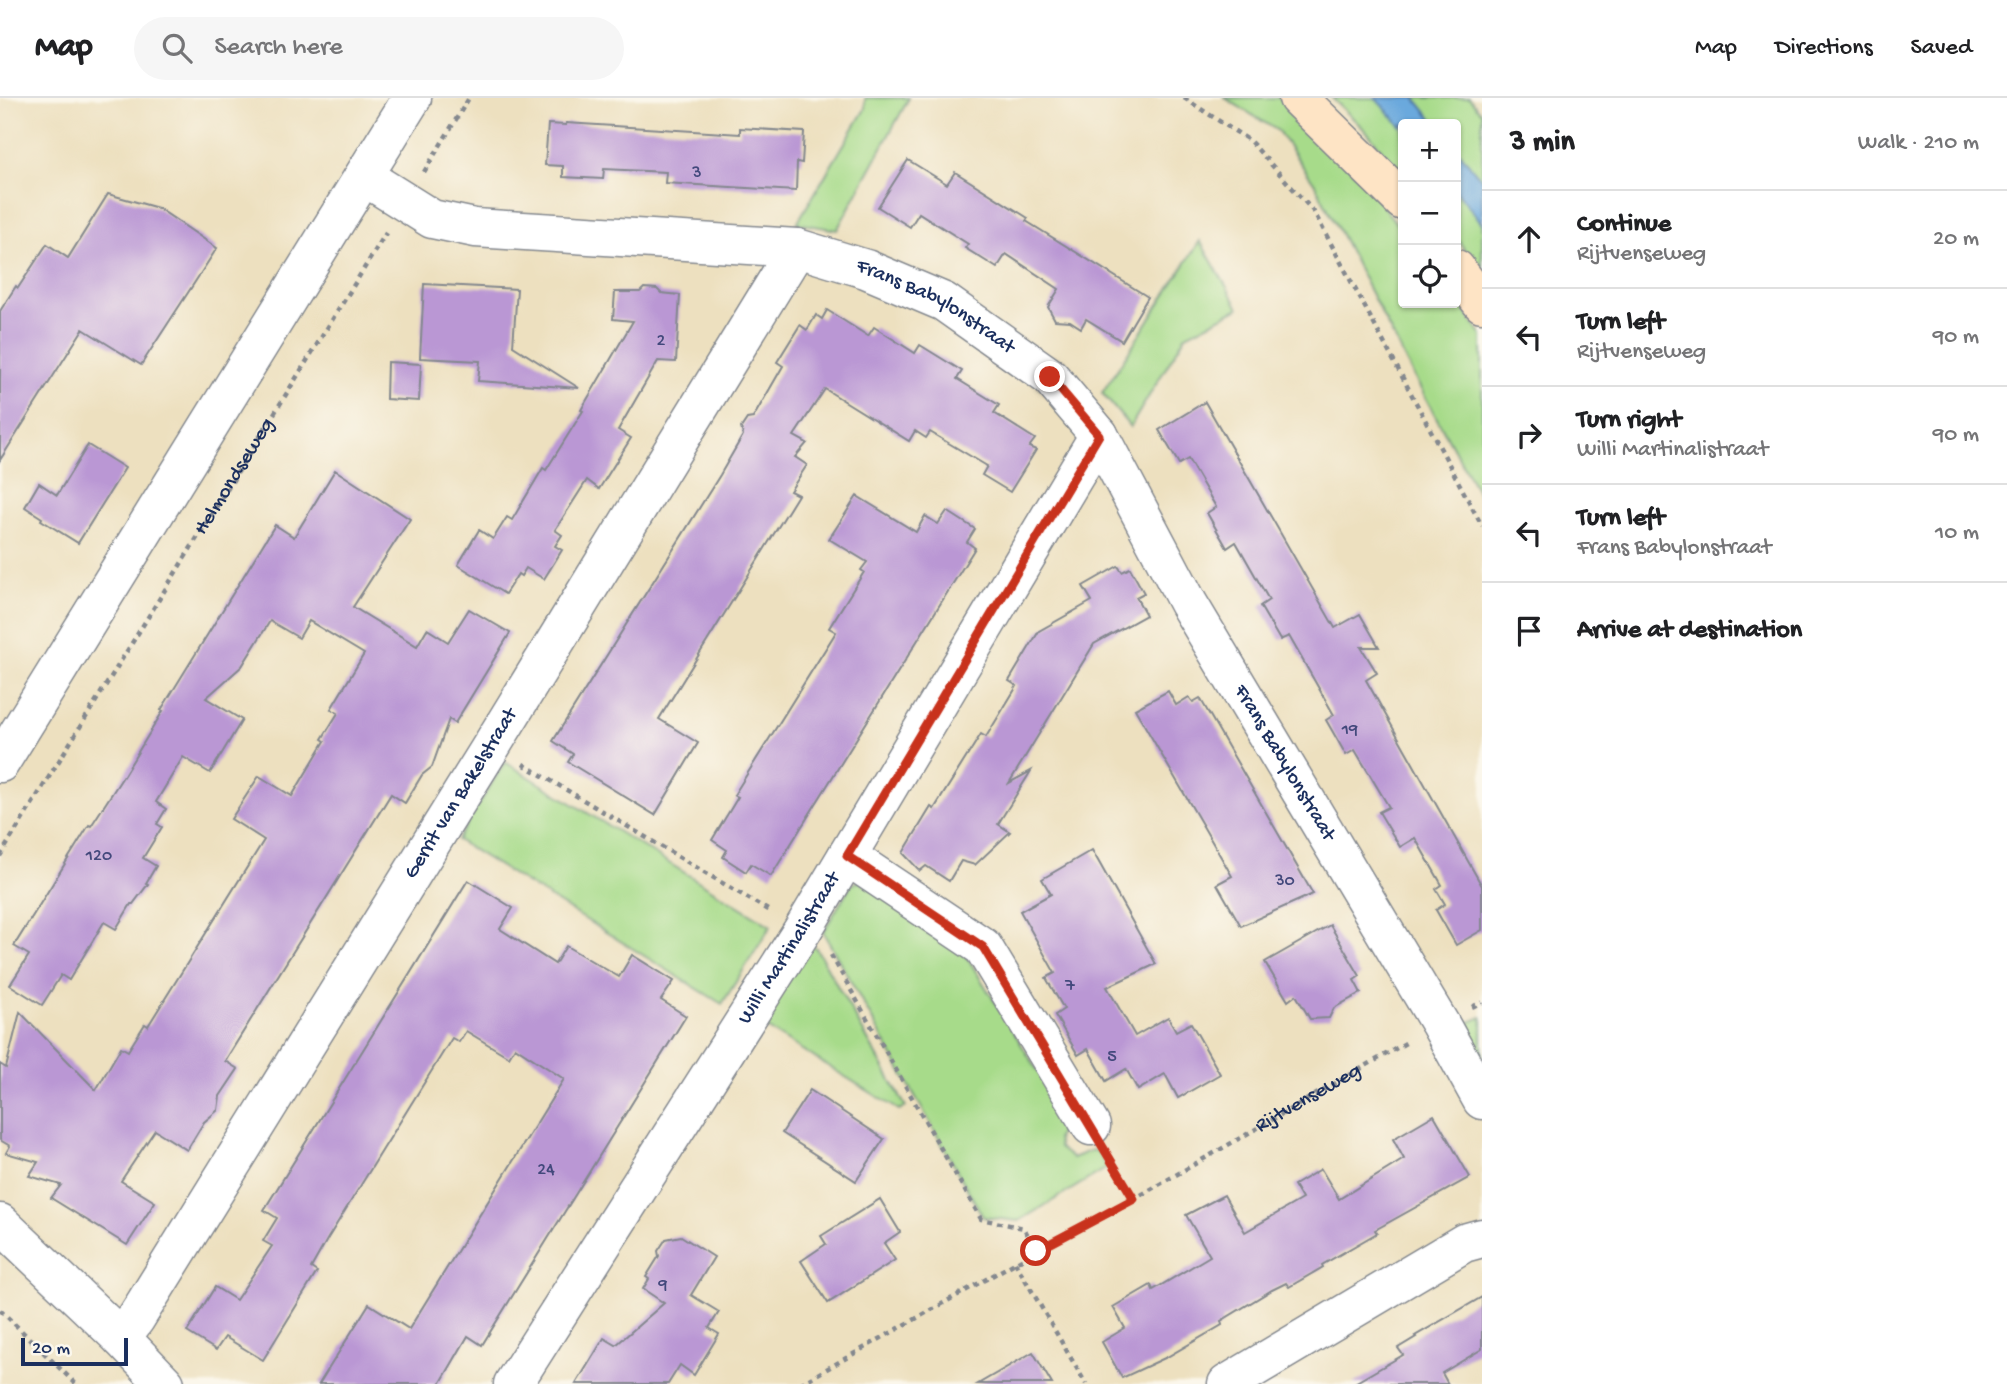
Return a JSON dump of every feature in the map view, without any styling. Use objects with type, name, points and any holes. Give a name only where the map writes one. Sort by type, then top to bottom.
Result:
[{"type":"main road","points":[[1298,98],[1398,196]]},
{"type":"main road","points":[[1461,276],[1482,303]]},
{"type":"street","points":[[0,764],[412,98]]},
{"type":"street","name":"Frans Babylonstraat","points":[[365,177],[432,219],[475,228],[797,248],[866,269],[944,302],[1050,377],[1099,435],[1188,603],[1440,1024],[1482,1100]]},
{"type":"street","name":"Gerrit van Bakelstraat","points":[[121,1338],[463,792],[797,248]]},
{"type":"street","name":"Willi Martinalistraat","points":[[513,1384],[794,943],[1099,435]]},
{"type":"street","points":[[847,856],[983,947],[1091,1126]]},
{"type":"street","points":[[0,1223],[121,1338],[165,1384]]},
{"type":"street","points":[[1227,1384],[1464,1243],[1482,1238]]},
{"type":"path","name":"Helmondseweg","points":[[0,856],[469,98]]},
{"type":"path","points":[[1184,98],[1250,141],[1314,212],[1482,526]]},
{"type":"path","name":"Rijtvenseweg","points":[[800,1384],[1482,1002]]},
{"type":"path","points":[[1091,1126],[1134,1199]]},
{"type":"path","points":[[1015,1262],[1086,1384]]},
{"type":"path","points":[[0,1310],[76,1384]]},
{"type":"green space","points":[[865,98],[909,98],[837,230],[797,223],[865,109]]},
{"type":"green space","points":[[1225,98],[1279,98],[1362,180],[1398,226],[1398,308],[1461,308],[1461,305],[1482,336],[1482,500],[1413,375],[1315,184],[1278,131]]},
{"type":"green space","points":[[1332,98],[1375,98],[1398,123],[1398,169],[1368,133]]},
{"type":"green space","points":[[1415,98],[1469,98],[1482,113],[1482,180],[1461,154],[1461,119],[1432,119]]},
{"type":"green space","points":[[1461,196],[1482,223],[1482,273],[1461,245]]},
{"type":"green space","points":[[1200,241],[1239,308],[1186,335],[1130,427],[1102,393]]},
{"type":"green space","points":[[505,762],[771,926],[722,1004],[457,840]]},
{"type":"green space","points":[[859,881],[957,941],[1069,1121],[1057,1138],[1059,1148],[1072,1158],[1092,1150],[1098,1152],[1107,1168],[1019,1221],[983,1217],[823,932],[851,885]]},
{"type":"green space","points":[[810,944],[816,948],[906,1107],[899,1110],[760,1024]]},
{"type":"green space","points":[[1482,1017],[1482,1057],[1463,1025]]},
{"type":"water","points":[[1375,98],[1415,98],[1432,119],[1398,119],[1398,123]]},
{"type":"water","points":[[1461,154],[1482,180],[1482,223],[1461,196]]},
{"type":"building","points":[[548,124],[740,134],[740,128],[804,132],[802,163],[797,162],[796,191],[665,183],[666,172],[604,169],[603,179],[563,177],[563,166],[545,165]]},
{"type":"building","points":[[908,160],[947,184],[955,172],[1028,218],[1026,221],[1148,297],[1122,341],[1086,319],[1081,328],[1070,321],[1055,320],[1048,307],[1059,289],[1006,254],[997,268],[965,248],[968,244],[919,213],[910,227],[878,207]]},
{"type":"building","points":[[108,194],[158,208],[217,248],[141,365],[83,329],[0,460],[0,311],[47,244],[68,258]]},
{"type":"building","points":[[424,284],[517,289],[513,346],[579,388],[478,381],[480,361],[420,358]]},
{"type":"building","points":[[644,288],[680,295],[676,362],[658,361],[618,430],[631,438],[599,489],[587,480],[555,530],[562,535],[555,546],[562,550],[544,579],[526,568],[521,576],[518,574],[505,594],[458,565],[479,530],[493,539],[507,517],[512,520],[543,468],[546,470],[583,411],[581,410],[633,321],[613,319],[615,292],[640,292]]},
{"type":"building","points":[[827,310],[868,336],[874,327],[915,353],[920,345],[962,371],[957,379],[999,405],[994,413],[1035,439],[1029,447],[1036,450],[1010,492],[982,475],[987,466],[930,432],[926,438],[915,431],[909,441],[825,389],[794,436],[807,443],[795,457],[807,465],[790,491],[798,495],[659,719],[698,743],[655,815],[568,762],[573,754],[553,741],[720,475],[743,435],[741,428],[747,419],[753,418],[783,366],[777,362],[800,325],[807,330],[816,315],[822,319]]},
{"type":"building","points":[[387,362],[421,364],[419,401],[386,399]]},
{"type":"building","points":[[1205,402],[1335,628],[1360,614],[1379,647],[1361,647],[1377,673],[1366,680],[1482,886],[1482,930],[1456,945],[1436,910],[1445,904],[1436,889],[1442,885],[1415,838],[1400,847],[1379,812],[1389,807],[1355,750],[1346,755],[1326,720],[1334,715],[1289,636],[1280,640],[1260,606],[1269,600],[1236,542],[1227,548],[1207,513],[1216,507],[1188,459],[1179,464],[1159,430]]},
{"type":"building","points":[[88,445],[125,468],[78,543],[25,507],[39,483],[57,495]]},
{"type":"building","points":[[335,470],[410,519],[353,607],[417,646],[427,629],[448,642],[469,609],[510,633],[455,723],[449,719],[432,767],[422,775],[405,803],[391,794],[225,1061],[238,1069],[220,1096],[218,1110],[204,1122],[187,1150],[155,1130],[121,1181],[155,1202],[127,1245],[51,1198],[61,1185],[29,1176],[38,1162],[6,1153],[10,1146],[0,1140],[0,1064],[6,1068],[20,1012],[96,1090],[121,1047],[128,1051],[145,1024],[148,1026],[264,840],[231,819],[259,776],[292,796],[325,741],[322,739],[338,713],[331,709],[364,654],[309,621],[299,638],[270,621],[242,666],[206,698],[242,720],[210,773],[183,757],[156,802],[166,809],[157,824],[162,827],[143,858],[156,866],[146,883],[148,884],[131,904],[116,929],[104,922],[69,980],[61,975],[42,1005],[10,985],[29,955],[14,946],[89,825],[91,826],[124,775],[275,525],[294,537]]},
{"type":"building","points":[[857,496],[916,532],[925,516],[938,524],[947,511],[975,529],[967,542],[975,548],[771,876],[751,864],[746,872],[723,857],[727,850],[712,840],[738,797],[734,795],[836,632],[829,628],[864,572],[861,570],[867,562],[829,539]]},
{"type":"building","points":[[1118,566],[1122,572],[1130,568],[1144,593],[1136,597],[1146,615],[1094,644],[1009,783],[1031,771],[998,824],[1010,832],[975,865],[961,861],[949,881],[926,866],[920,871],[903,853],[981,734],[986,737],[1017,686],[1009,681],[1039,631],[1092,601],[1083,586]]},
{"type":"building","points":[[1168,691],[1176,705],[1189,697],[1193,702],[1200,698],[1313,894],[1241,926],[1217,884],[1232,876],[1135,709]]},
{"type":"building","points":[[1092,850],[1156,964],[1107,987],[1135,1036],[1168,1017],[1176,1031],[1191,1023],[1220,1074],[1178,1098],[1165,1074],[1138,1090],[1126,1069],[1106,1081],[1088,1049],[1078,1055],[1055,1015],[1064,1009],[1046,978],[1055,973],[1020,911],[1051,894],[1042,879]]},
{"type":"building","points":[[468,880],[513,908],[500,929],[555,964],[566,946],[619,977],[632,955],[674,981],[661,1000],[686,1016],[482,1345],[468,1336],[440,1384],[319,1384],[369,1304],[409,1329],[564,1079],[515,1047],[509,1057],[466,1031],[459,1042],[452,1038],[328,1238],[311,1268],[317,1272],[263,1360],[225,1337],[216,1350],[187,1332],[215,1287],[236,1300],[272,1246],[263,1241],[277,1218],[264,1210]]},
{"type":"building","points":[[1330,925],[1360,976],[1354,980],[1361,993],[1334,1008],[1329,1018],[1310,1019],[1296,995],[1288,1001],[1265,962]]},
{"type":"building","points":[[810,1090],[884,1139],[856,1181],[782,1133]]},
{"type":"building","points":[[1434,1115],[1470,1177],[1375,1230],[1377,1233],[1289,1287],[1286,1283],[1272,1290],[1221,1321],[1222,1325],[1167,1357],[1122,1378],[1102,1342],[1125,1328],[1113,1307],[1151,1285],[1153,1290],[1210,1256],[1186,1215],[1224,1195],[1245,1232],[1302,1199],[1294,1185],[1321,1169],[1339,1199],[1404,1159],[1393,1139]]},
{"type":"building","points":[[880,1199],[900,1232],[884,1243],[895,1260],[828,1303],[801,1261],[826,1244],[821,1236]]},
{"type":"building","points":[[681,1236],[714,1257],[691,1295],[719,1312],[709,1328],[719,1334],[694,1375],[680,1365],[668,1384],[576,1384],[604,1338],[616,1345],[664,1303],[643,1289],[649,1279],[646,1277],[666,1239]]},
{"type":"building","points":[[1482,1297],[1482,1349],[1442,1373],[1448,1384],[1353,1384],[1403,1355],[1398,1348],[1415,1336]]},
{"type":"building","points":[[1033,1352],[1052,1384],[978,1384]]},
{"type":"route","points":[[1036,1251],[1134,1199],[983,947],[847,856],[1099,435],[1050,377]]}]
